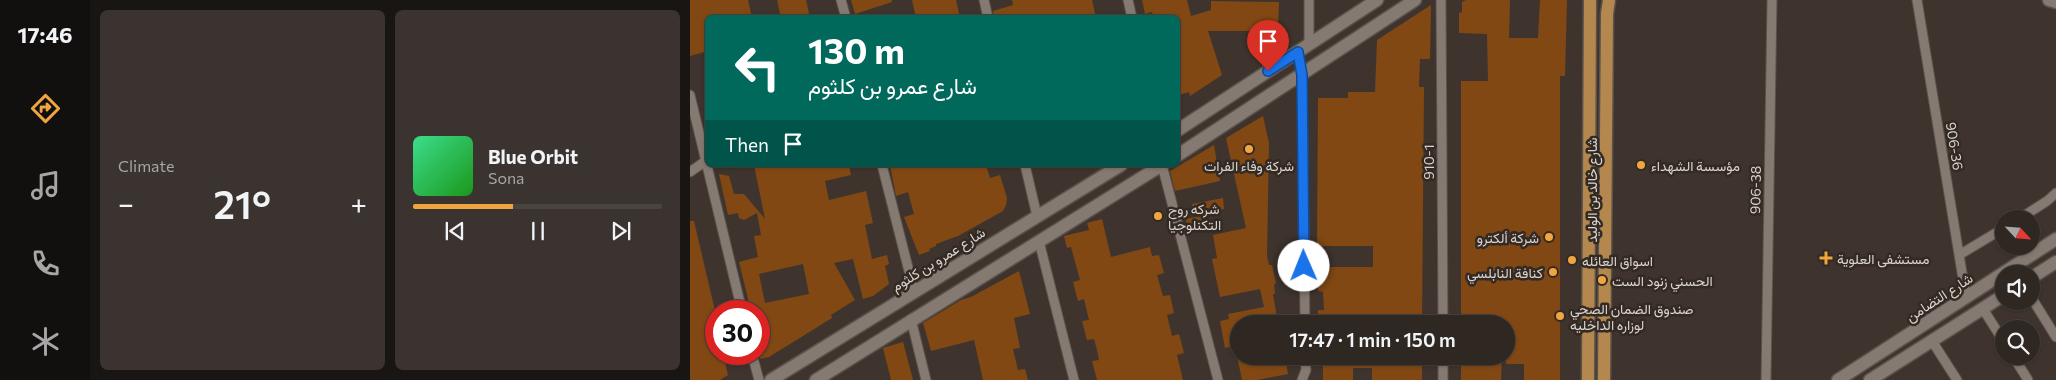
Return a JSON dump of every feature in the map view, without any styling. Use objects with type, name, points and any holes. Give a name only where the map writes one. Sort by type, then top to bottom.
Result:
[{"type":"main road","name":"شارع خالد بن الوليد","points":[[1588,380],[1590,0]]},
{"type":"main road","name":"شارع خالد بن الوليد","points":[[1604,380],[1607,14],[1609,0]]},
{"type":"street","points":[[841,0],[845,15]]},
{"type":"street","points":[[984,0],[987,15]]},
{"type":"street","points":[[1128,0],[1131,15]]},
{"type":"street","points":[[1305,315],[1302,75],[1303,48],[1309,0]]},
{"type":"street","points":[[1180,129],[1377,0]]},
{"type":"street","points":[[1180,154],[1415,0]]},
{"type":"street","name":"910-1","points":[[1441,0],[1442,315]]},
{"type":"street","name":"906-38","points":[[1766,380],[1772,0]]},
{"type":"street","name":"906-36","points":[[1917,0],[1966,297]]},
{"type":"street","points":[[2049,0],[2056,2]]},
{"type":"street","points":[[690,95],[705,156]]},
{"type":"street","points":[[690,172],[705,161]]},
{"type":"street","points":[[708,167],[739,300]]},
{"type":"street","points":[[883,167],[914,291]]},
{"type":"street","points":[[1025,167],[1037,216]]},
{"type":"street","name":"شارع عمرو بن كلثوم","points":[[771,380],[1118,167]]},
{"type":"street","points":[[816,380],[1159,167]]},
{"type":"street","points":[[1163,167],[1218,380]]},
{"type":"street","points":[[2034,210],[2048,201],[2056,193]]},
{"type":"street","points":[[1959,255],[1995,233]]},
{"type":"street","name":"شارع التضامن","points":[[1838,380],[2056,239]]},
{"type":"street","points":[[1039,241],[1074,380]]},
{"type":"street","points":[[2040,272],[2056,262]]},
{"type":"street","points":[[1870,380],[1995,301]]},
{"type":"street","points":[[1983,309],[1995,328]]},
{"type":"street","points":[[2039,310],[2056,337]]},
{"type":"street","points":[[910,320],[926,380]]},
{"type":"street","points":[[1932,341],[1957,380]]},
{"type":"street","points":[[755,365],[759,380]]},
{"type":"street","points":[[1302,380],[1306,370],[1306,365]]},
{"type":"street","points":[[1443,365],[1443,380]]},
{"type":"street","points":[[2019,365],[2028,380]]},
{"type":"building","points":[[690,0],[748,0],[751,15],[705,15],[705,52],[690,56]]},
{"type":"building","points":[[777,0],[806,0],[809,15],[780,15]]},
{"type":"building","points":[[851,0],[892,0],[892,2],[855,14]]},
{"type":"building","points":[[912,0],[956,0],[959,15],[915,15]]},
{"type":"building","points":[[1012,0],[1092,0],[1095,15],[994,15],[993,11],[1013,5]]},
{"type":"building","points":[[1142,0],[1187,0],[1191,16],[1211,10],[1211,1],[1279,2],[1278,31],[1208,31],[1222,75],[1190,96],[1189,92],[1180,94],[1180,15],[1153,15],[1152,12],[1145,14]]},
{"type":"building","points":[[1466,0],[1510,0],[1509,38],[1538,38],[1540,0],[1567,0],[1565,76],[1560,76],[1560,380],[1524,380],[1524,364],[1515,364],[1515,315],[1461,315],[1461,81],[1488,81],[1487,34],[1459,33],[1459,13],[1462,12],[1462,2]]},
{"type":"building","points":[[1431,5],[1430,59],[1420,59],[1419,87],[1424,87],[1422,315],[1318,315],[1318,310],[1324,310],[1323,292],[1318,291],[1318,275],[1324,275],[1324,267],[1373,267],[1373,246],[1317,246],[1318,98],[1348,98],[1348,92],[1375,92],[1377,40]]},
{"type":"building","points":[[1263,116],[1269,143],[1267,256],[1269,265],[1272,265],[1276,283],[1274,284],[1275,294],[1273,294],[1276,315],[1230,315],[1230,347],[1225,348],[1220,321],[1229,319],[1228,314],[1264,307],[1260,289],[1220,297],[1212,259],[1217,258],[1213,235],[1246,228],[1226,138]]},
{"type":"building","points":[[1214,145],[1220,181],[1175,191],[1170,171],[1180,167],[1180,165]]},
{"type":"building","points":[[754,167],[849,167],[851,175],[825,181],[829,200],[866,191],[873,223],[865,225],[872,259],[887,255],[889,264],[885,266],[889,284],[873,296],[863,299],[853,259],[834,263],[855,300],[831,315],[832,318],[770,356],[770,302],[809,294],[803,264],[759,274],[764,300],[748,300],[739,262],[758,257],[754,236],[761,235],[757,213],[744,220],[739,218],[738,213],[728,215],[719,174],[729,176],[734,194],[744,194],[765,219]]},
{"type":"building","points":[[890,167],[987,167],[990,178],[1000,175],[1007,198],[1003,211],[958,236],[936,244],[936,246],[929,249],[930,251],[919,255],[904,217],[914,214],[908,192],[896,196]]},
{"type":"building","points":[[1223,198],[1224,209],[1194,215],[1192,204]]},
{"type":"building","points":[[1201,216],[1203,225],[1188,228],[1186,219]]},
{"type":"building","points":[[1102,219],[1111,257],[1150,247],[1152,256],[1159,255],[1164,273],[1157,275],[1163,296],[1170,295],[1174,313],[1167,315],[1172,336],[1179,334],[1184,353],[1177,355],[1183,380],[1097,380],[1092,361],[1099,360],[1097,350],[1094,339],[1087,340],[1082,321],[1089,320],[1084,299],[1078,301],[1073,282],[1080,280],[1071,247],[1067,248],[1064,236],[1089,230],[1087,223]]},
{"type":"building","points":[[690,221],[694,221],[712,300],[705,300],[705,365],[726,365],[728,375],[720,380],[690,380]]},
{"type":"building","points":[[1019,271],[1030,314],[1014,318],[1020,348],[1013,349],[1018,370],[1025,369],[1028,380],[983,380],[974,340],[931,351],[923,323],[961,300],[971,297]]},
{"type":"building","points":[[903,342],[913,380],[891,380],[883,348]]},
{"type":"building","points":[[1239,365],[1286,365],[1288,374],[1257,380],[1242,380]]},
{"type":"building","points":[[1323,365],[1422,365],[1422,380],[1372,380],[1372,368],[1353,368],[1353,380],[1323,380]]},
{"type":"building","points":[[1461,365],[1502,365],[1501,380],[1461,380]]},
{"type":"place","name":"شركة وفاء الفرات","points":[[1249,149]]},
{"type":"place","name":"مؤسسة الشهداء","points":[[1641,165]]},
{"type":"place","name":"شركه روح التكنلوجيا","points":[[1158,216]]},
{"type":"place","name":"شركة ألكترو","points":[[1549,237]]},
{"type":"place","name":"مستشفى العلوية","points":[[1826,258]]},
{"type":"place","name":"اسواق العائله","points":[[1572,260]]},
{"type":"place","name":"كنافة النابلسي","points":[[1553,272]]},
{"type":"place","name":"الحسني زنود الست","points":[[1602,280]]},
{"type":"place","name":"صندوق الضمان الصحي لوزاره الداخليه","points":[[1560,316]]},
{"type":"route","points":[[1268,71],[1298,52],[1302,75],[1304,266]]}]
